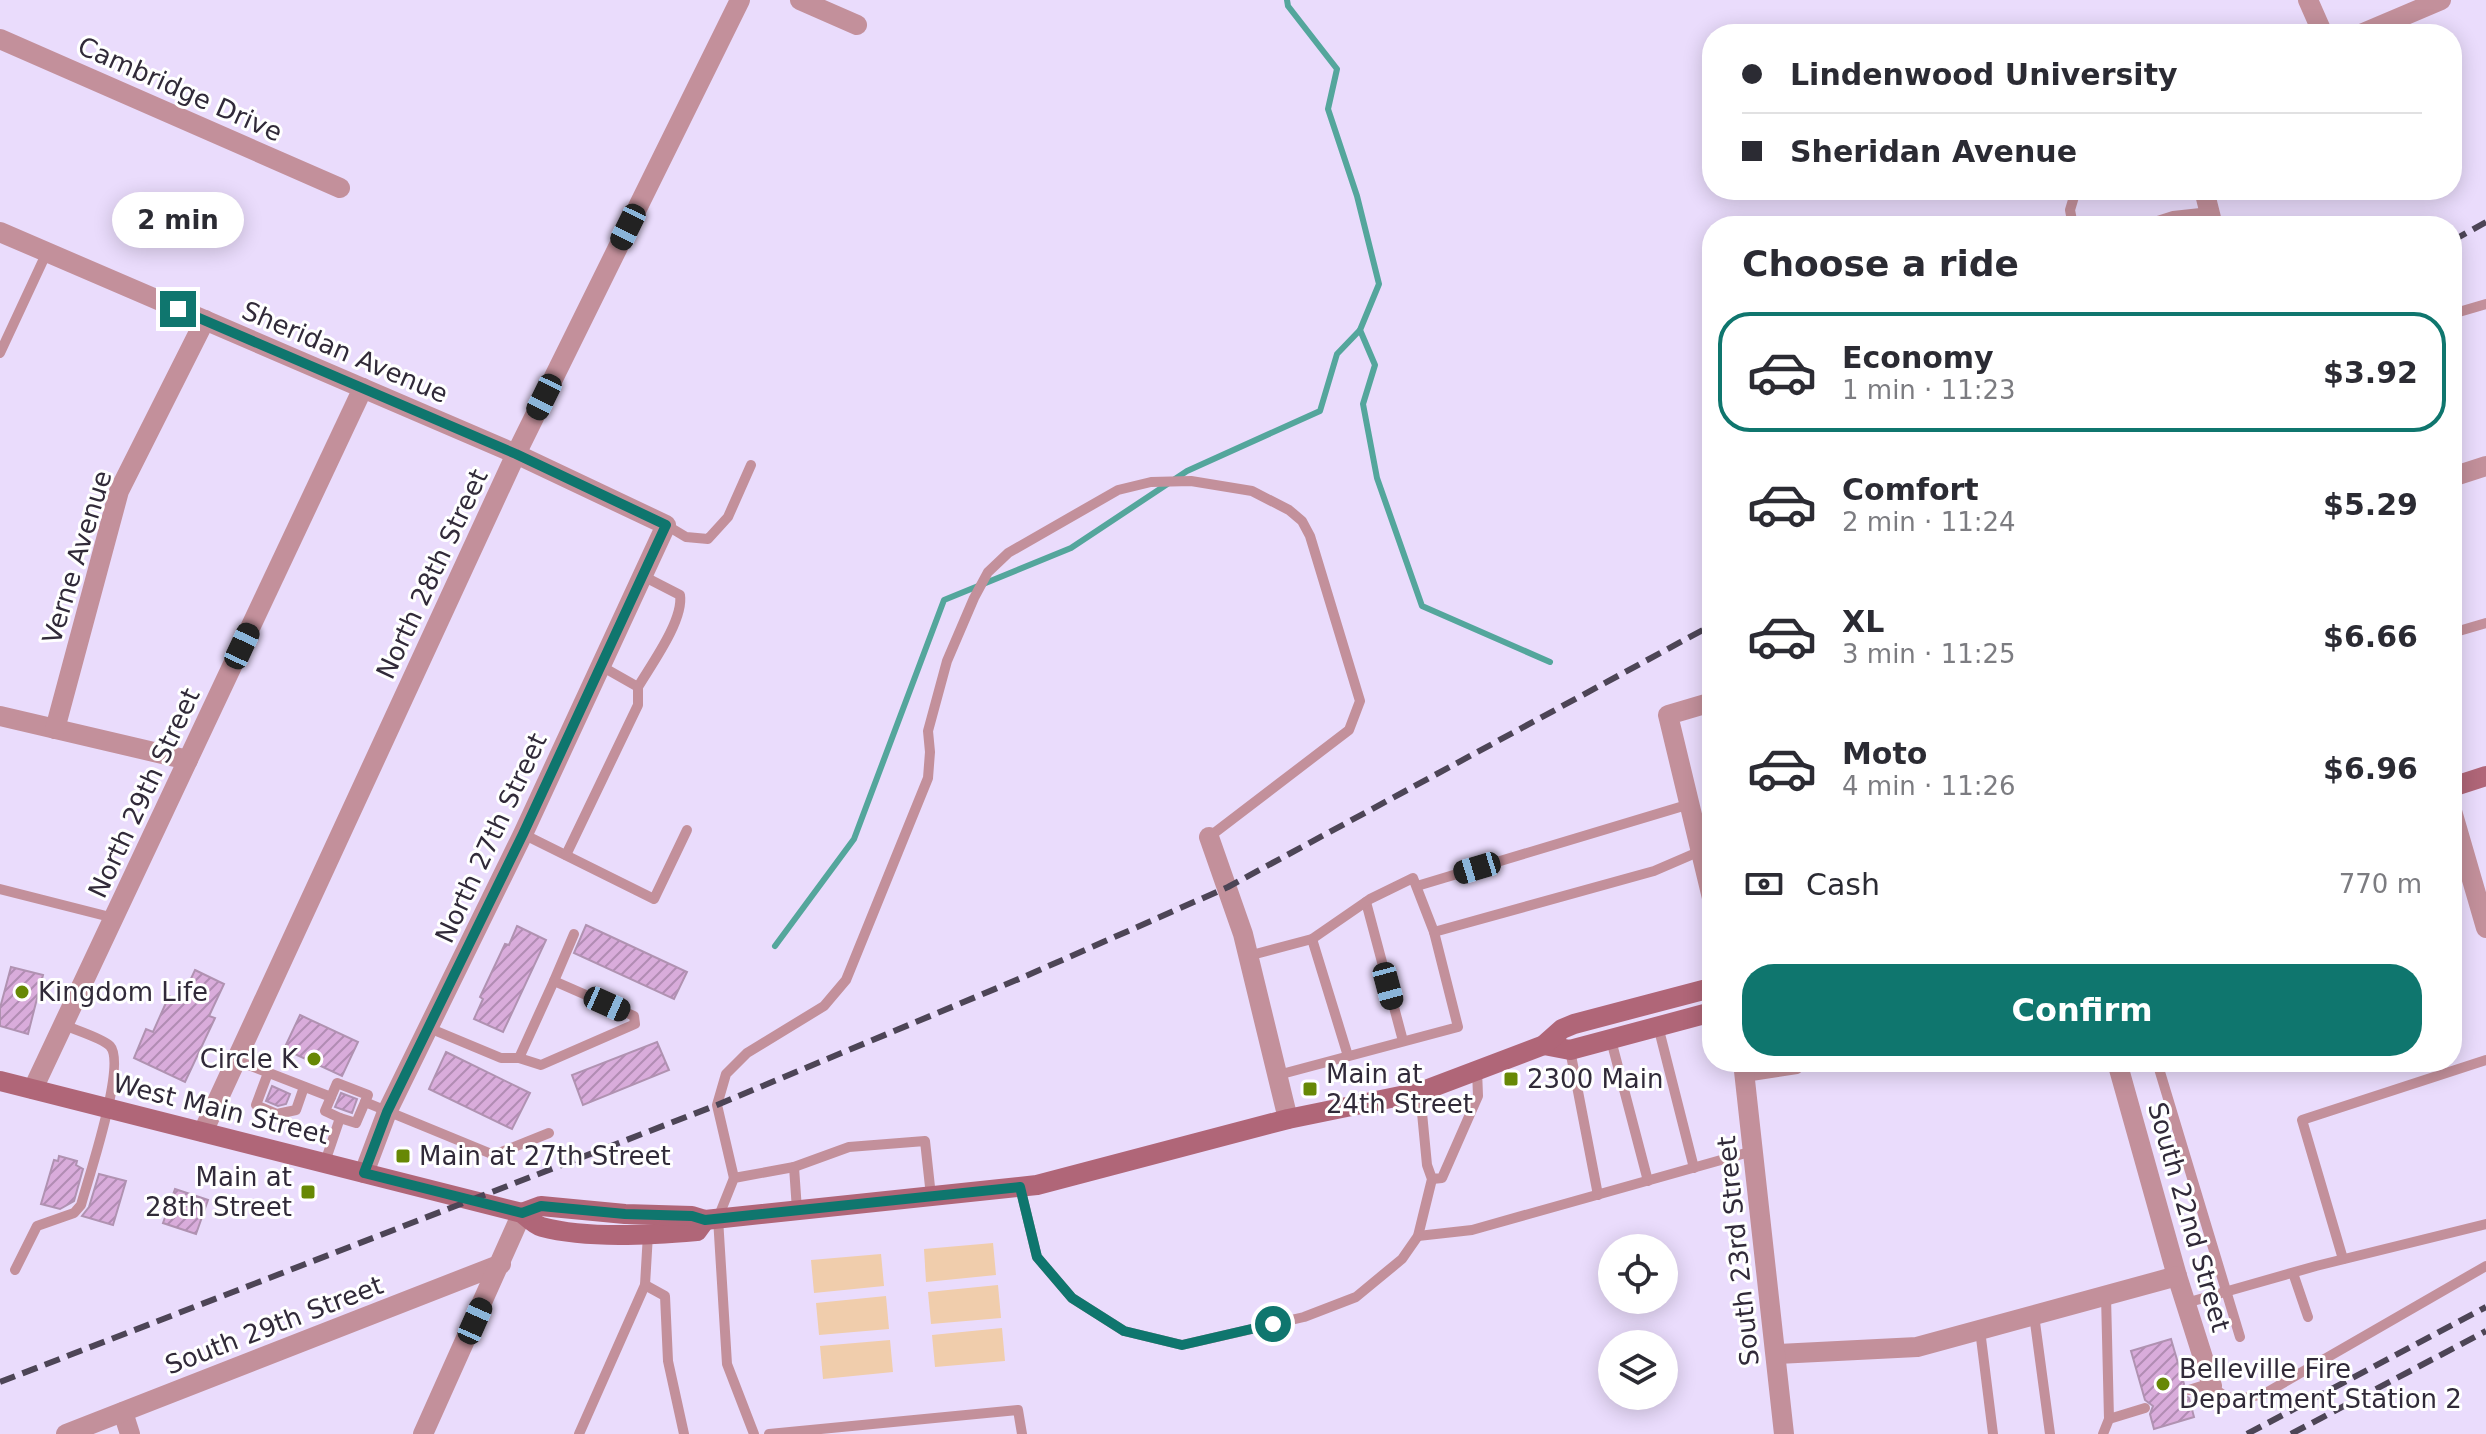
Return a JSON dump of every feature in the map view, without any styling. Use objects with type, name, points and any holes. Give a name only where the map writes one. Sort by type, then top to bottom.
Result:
[{"type":"main road","points":[[2462,784],[2486,776]]},
{"type":"main road","points":[[522,1213],[541,1206],[711,1219],[1037,1185],[1288,1119],[1420,1092],[1544,1045],[1562,1029],[1574,1024],[1702,990]]},
{"type":"main road","points":[[1544,1045],[1570,1050],[1702,1015]]},
{"type":"main road","name":"West Main Street","points":[[0,1081],[522,1213]]},
{"type":"main road","points":[[522,1213],[539,1227],[592,1233],[697,1231],[711,1219]]},
{"type":"street","name":"North 28th Street","points":[[203,1132],[516,454],[740,0]]},
{"type":"street","points":[[800,0],[857,25]]},
{"type":"street","points":[[2308,0],[2319,24]]},
{"type":"street","points":[[2385,24],[2441,0]]},
{"type":"street","name":"Cambridge Drive","points":[[0,39],[340,188]]},
{"type":"street","name":"Sheridan Avenue","points":[[0,232],[516,454],[666,525]]},
{"type":"street","name":"Verne Avenue","points":[[55,729],[119,491],[205,320]]},
{"type":"street","name":"North 29th Street","points":[[33,1089],[363,388]]},
{"type":"street","points":[[2462,474],[2486,466]]},
{"type":"street","name":"North 27th Street","points":[[364,1173],[387,1112],[523,834],[666,525]]},
{"type":"street","points":[[1702,705],[1668,715],[1690,804],[1702,837]]},
{"type":"street","points":[[0,716],[188,760]]},
{"type":"street","points":[[1209,837],[1228,887],[1248,956],[1288,1119]]},
{"type":"street","points":[[2462,844],[2485,921]]},
{"type":"street","name":"South 23rd Street","points":[[1744,1072],[1784,1434]]},
{"type":"street","name":"South 22nd Street","points":[[2120,1072],[2211,1384]]},
{"type":"street","points":[[423,1434],[522,1213]]},
{"type":"street","name":"South 29th Street","points":[[66,1434],[501,1264]]},
{"type":"street","points":[[1776,1354],[1917,1347],[2177,1276]]},
{"type":"street","points":[[123,1412],[130,1434]]},
{"type":"lane","points":[[0,353],[47,252]]},
{"type":"lane","points":[[2462,311],[2486,304]]},
{"type":"lane","points":[[666,525],[686,537],[708,539],[728,517],[751,465]]},
{"type":"lane","points":[[754,1434],[727,1364],[711,1219],[734,1178],[717,1105],[726,1074],[747,1053],[824,1006],[846,980],[928,778],[928,731],[943,676],[957,635],[988,572],[1008,553],[1118,490],[1151,482],[1191,481],[1252,491],[1289,510],[1302,521],[1323,575],[1360,701],[1349,730],[1209,837]]},
{"type":"lane","points":[[566,855],[638,705],[638,687],[664,643],[681,605],[680,595],[643,576]]},
{"type":"lane","points":[[2462,630],[2486,623]]},
{"type":"lane","points":[[601,666],[638,687]]},
{"type":"lane","points":[[1417,886],[1690,804]]},
{"type":"lane","points":[[523,834],[654,899],[687,830]]},
{"type":"lane","points":[[1434,932],[1654,871],[1702,850]]},
{"type":"lane","points":[[1248,956],[1312,939],[1366,902],[1413,878],[1434,932],[1458,1027],[1278,1075]]},
{"type":"lane","points":[[0,889],[114,918]]},
{"type":"lane","points":[[1366,902],[1403,1041]]},
{"type":"lane","points":[[519,1058],[574,934]]},
{"type":"lane","points":[[1312,939],[1348,1056]]},
{"type":"lane","points":[[429,1028],[501,1058],[519,1058],[541,1065],[635,1024],[634,1016],[554,981]]},
{"type":"lane","points":[[15,1270],[37,1226],[74,1213],[81,1205],[108,1108],[116,1058],[109,1045],[64,1025]]},
{"type":"lane","points":[[1658,1026],[1694,1168]]},
{"type":"lane","points":[[1611,1040],[1648,1181]]},
{"type":"lane","points":[[1570,1050],[1598,1195]]},
{"type":"lane","points":[[236,1060],[331,1097]]},
{"type":"lane","points":[[2462,1068],[2486,1060]]},
{"type":"lane","points":[[1432,1179],[1442,1178],[1478,1096],[1477,1070]]},
{"type":"lane","points":[[2160,1072],[2240,1337]]},
{"type":"lane","points":[[2343,1259],[2302,1120],[2449,1072]]},
{"type":"lane","points":[[268,1073],[256,1105],[277,1114],[296,1110],[304,1087]]},
{"type":"lane","points":[[337,1083],[368,1095],[356,1123],[325,1111],[331,1097],[337,1083]]},
{"type":"lane","points":[[1020,1187],[1037,1257],[1072,1298],[1124,1331],[1182,1345],[1304,1317],[1356,1297],[1402,1259],[1418,1236],[1432,1179],[1427,1165],[1420,1092]]},
{"type":"lane","points":[[365,1102],[494,1155],[549,1133]]},
{"type":"lane","points":[[325,1162],[340,1118]]},
{"type":"lane","points":[[734,1178],[794,1167],[849,1147],[925,1141],[931,1196]]},
{"type":"lane","points":[[1418,1236],[1472,1230],[1753,1151]]},
{"type":"lane","points":[[794,1167],[797,1210]]},
{"type":"lane","points":[[2186,1303],[2343,1259],[2486,1224]]},
{"type":"lane","points":[[579,1434],[645,1285],[648,1234]]},
{"type":"lane","points":[[2189,1390],[2211,1384],[2223,1396],[2240,1400],[2264,1394],[2486,1266]]},
{"type":"lane","points":[[2293,1273],[2308,1317]]},
{"type":"lane","points":[[645,1285],[665,1296],[668,1361],[684,1434]]},
{"type":"lane","points":[[2103,1434],[2109,1419],[2106,1296]]},
{"type":"lane","points":[[2034,1315],[2050,1434]]},
{"type":"lane","points":[[1980,1330],[1993,1434]]},
{"type":"lane","points":[[2109,1419],[2145,1408]]},
{"type":"lane","points":[[769,1434],[1018,1410],[1022,1434]]},
{"type":"shaded area","points":[[993,1243],[996,1275],[926,1282],[924,1249]]},
{"type":"shaded area","points":[[881,1254],[884,1286],[814,1293],[811,1260]]},
{"type":"shaded area","points":[[998,1285],[1001,1318],[931,1324],[928,1292]]},
{"type":"shaded area","points":[[886,1296],[889,1329],[819,1335],[816,1303]]},
{"type":"shaded area","points":[[1002,1328],[1005,1361],[935,1367],[932,1335]]},
{"type":"shaded area","points":[[890,1340],[893,1372],[823,1379],[820,1346]]},
{"type":"building","points":[[586,925],[687,972],[674,999],[574,953]]},
{"type":"building","points":[[517,926],[546,940],[503,1032],[474,1019],[483,999],[480,997]]},
{"type":"building","name":"Kingdom Life","points":[[11,967],[43,975],[28,1034],[0,1026],[0,1008]]},
{"type":"building","points":[[195,970],[224,984],[209,1016],[215,1018],[185,1082],[134,1058],[146,1029],[153,1032],[169,996],[180,1002]]},
{"type":"building","points":[[300,1015],[358,1042],[342,1076],[284,1049]]},
{"type":"building","points":[[657,1042],[669,1070],[583,1105],[572,1075]]},
{"type":"building","points":[[446,1052],[530,1093],[512,1129],[429,1089]]},
{"type":"building","points":[[272,1086],[290,1094],[286,1104],[278,1106],[266,1101]]},
{"type":"building","points":[[341,1093],[357,1099],[352,1113],[335,1107]]},
{"type":"building","points":[[59,1156],[77,1161],[76,1165],[83,1169],[74,1201],[60,1209],[41,1204],[54,1160],[58,1161]]},
{"type":"building","points":[[99,1174],[126,1181],[113,1225],[82,1216],[89,1207]]},
{"type":"building","points":[[175,1189],[208,1200],[196,1234],[163,1223]]},
{"type":"building","name":"Belleville Fire Department Station 2","points":[[2171,1339],[2184,1384],[2181,1392],[2189,1398],[2194,1417],[2154,1429],[2150,1414],[2153,1406],[2145,1400],[2131,1351]]},
{"type":"waterway","points":[[1287,0],[1288,6],[1337,69],[1328,109],[1357,196],[1379,284],[1360,330],[1375,365],[1363,404],[1377,478],[1422,606],[1550,662]]},
{"type":"waterway","points":[[775,946],[854,839],[944,600],[1071,548],[1187,471],[1320,411],[1337,354],[1360,330]]},
{"type":"railway","points":[[2462,235],[2486,222]]},
{"type":"railway","points":[[0,1382],[717,1105],[1026,976],[1228,887],[1702,630]]},
{"type":"railway","points":[[2247,1434],[2486,1307]]},
{"type":"railway","points":[[2291,1434],[2486,1331]]},
{"type":"place","name":"Kingdom Life","points":[[22,992]]},
{"type":"place","name":"Circle K","points":[[314,1059]]},
{"type":"place","name":"2300 Main","points":[[1511,1079]]},
{"type":"place","name":"Main at 24th Street","points":[[1310,1089]]},
{"type":"place","name":"Main at 27th Street","points":[[403,1156]]},
{"type":"place","name":"Main at 28th Street","points":[[308,1192]]},
{"type":"place","name":"Belleville Fire Department Station 2","points":[[2163,1384]]},
{"type":"route","points":[[178,309],[516,454],[666,525],[523,834],[387,1112],[364,1173],[522,1213],[541,1206],[625,1214],[692,1216],[705,1220],[1020,1187],[1037,1257],[1072,1298],[1124,1331],[1182,1345],[1273,1324]]}]
